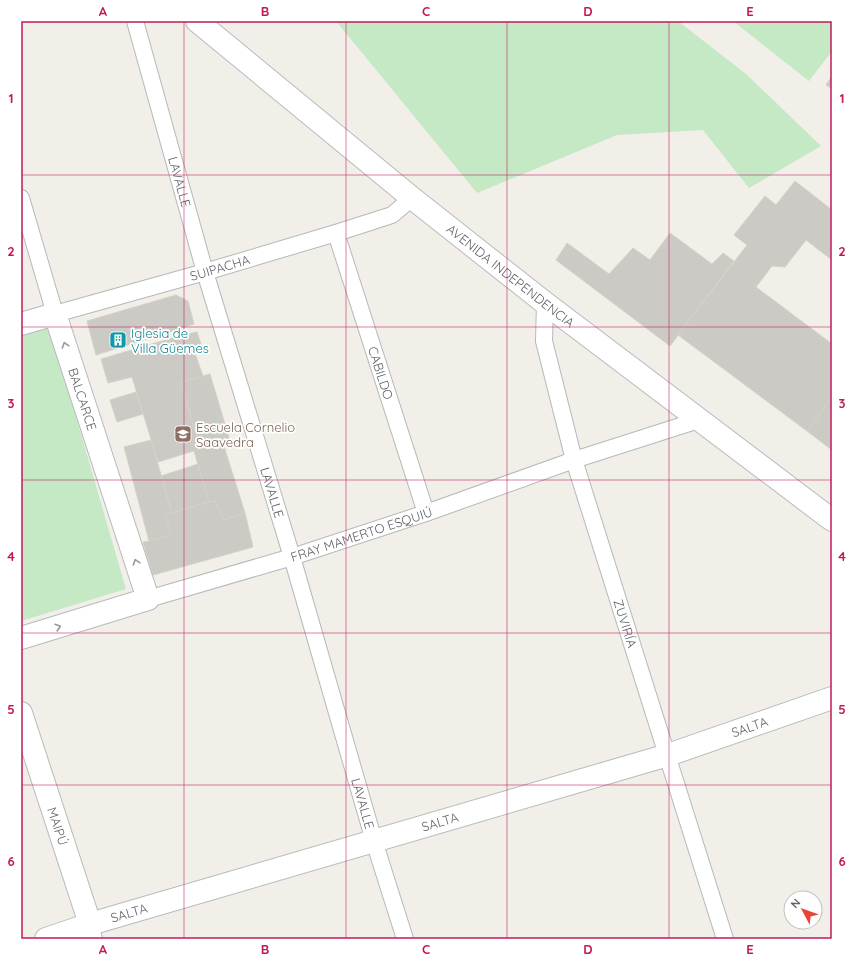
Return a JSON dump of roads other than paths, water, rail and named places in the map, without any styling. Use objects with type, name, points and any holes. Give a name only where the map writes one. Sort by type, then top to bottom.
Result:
[{"type":"street","name":"LAVALLE","points":[[136,21],[205,272],[292,556],[374,841],[405,939]]},
{"type":"street","points":[[140,40],[149,21]]},
{"type":"street","name":"AVENIDA INDEPENDENCIA","points":[[197,21],[412,198],[545,303],[832,520]]},
{"type":"street","name":"BALCARCE","points":[[21,198],[55,314],[148,599]]},
{"type":"street","name":"SUIPACHA","points":[[21,324],[336,233],[392,214],[412,198]]},
{"type":"street","name":"CABILDO","points":[[336,233],[426,513]]},
{"type":"street","name":"ZUVIRÍA","points":[[545,303],[544,342],[574,460],[725,939]]},
{"type":"street","name":"FRAY MAMERTO ESQUIÚ","points":[[21,638],[292,556],[426,513],[574,460],[699,420]]},
{"type":"street","name":"SALTA","points":[[46,939],[92,932],[374,841],[668,755],[832,698]]},
{"type":"street","name":"MAIPÚ","points":[[21,713],[92,932]]},
{"type":"place","name":"Iglesia de Villa Güemes","points":[[118,340]]},
{"type":"place","name":"Escuela Cornelio Saavedra","points":[[183,434]]}]
